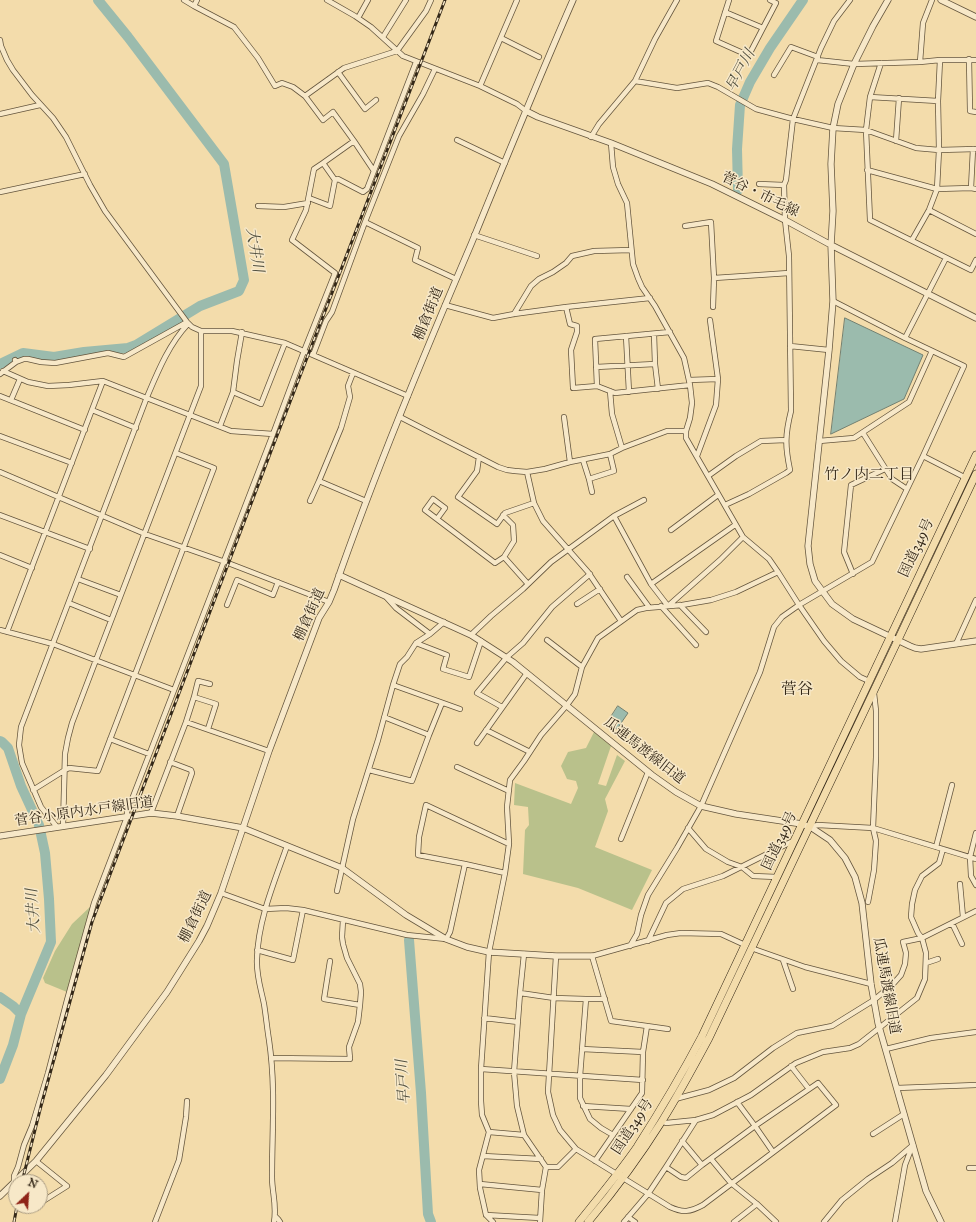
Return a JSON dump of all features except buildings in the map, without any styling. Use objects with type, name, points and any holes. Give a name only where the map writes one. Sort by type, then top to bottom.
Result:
[{"type":"highway","name":"国道349号","points":[[588,1222],[620,1176],[662,1121],[709,1038],[777,877],[795,840],[806,826],[869,681],[976,455]]},
{"type":"highway","name":"国道349号","points":[[579,1222],[620,1176],[682,1073],[702,1036],[748,947],[806,826],[874,692],[975,479]]},
{"type":"street","points":[[184,0],[234,27],[258,58],[275,86],[282,83],[293,87],[305,96],[322,120],[333,112],[374,171]]},
{"type":"street","points":[[194,6],[198,0]]},
{"type":"street","points":[[327,0],[358,18],[383,37],[403,56],[480,86],[517,104],[526,111]]},
{"type":"street","points":[[358,18],[368,0]]},
{"type":"street","points":[[383,37],[406,0]]},
{"type":"street","points":[[305,96],[344,68],[397,51],[426,11],[431,0]]},
{"type":"street","points":[[480,86],[517,0]]},
{"type":"street","name":"棚倉街道","points":[[23,1174],[36,1161],[106,1075],[167,992],[207,926],[221,893],[269,751],[319,618],[329,602],[366,501],[445,304],[574,0]]},
{"type":"street","points":[[591,136],[599,124],[635,81],[655,39],[677,0]]},
{"type":"street","points":[[729,0],[716,41],[743,53],[751,51],[776,3],[770,0]]},
{"type":"street","points":[[725,505],[749,494],[790,470],[786,452],[787,428],[791,411],[789,256],[785,220],[784,185],[786,180],[793,119],[820,48],[834,22],[850,0]]},
{"type":"street","points":[[888,0],[854,64],[838,104],[833,128],[831,164],[833,211],[831,245],[833,301],[820,441],[808,546],[810,564],[815,581],[832,604],[853,619],[915,648],[921,649],[976,641]]},
{"type":"street","points":[[920,62],[923,23],[932,0]]},
{"type":"street","points":[[940,0],[976,17]]},
{"type":"street","points":[[725,12],[763,28]]},
{"type":"street","points":[[501,38],[539,57]]},
{"type":"street","points":[[0,40],[7,60],[13,70],[66,137],[105,211],[187,322],[195,329],[201,331],[242,332],[285,343],[408,396]]},
{"type":"street","points":[[774,75],[792,47],[817,58],[854,64],[969,59],[976,60]]},
{"type":"street","points":[[969,59],[970,112],[976,112]]},
{"type":"street","points":[[912,240],[929,210],[937,189],[940,60]]},
{"type":"street","points":[[335,180],[338,179],[363,192],[367,189],[416,62]]},
{"type":"street","points":[[881,63],[870,97],[866,130],[870,220],[971,270],[976,260]]},
{"type":"street","points":[[313,355],[326,322],[332,312],[399,136],[436,69]]},
{"type":"street","points":[[338,72],[365,109],[376,100]]},
{"type":"street","points":[[635,81],[677,88],[708,83],[729,93],[756,109],[793,119],[833,128],[866,130],[916,148],[939,150],[974,149],[974,189],[937,189],[867,170]]},
{"type":"street","points":[[870,97],[938,101]]},
{"type":"street","points":[[896,141],[899,98]]},
{"type":"street","points":[[0,114],[40,105]]},
{"type":"street","name":"菅谷・市毛線","points":[[526,111],[538,117],[611,143],[712,184],[976,318]]},
{"type":"street","points":[[457,140],[505,163]]},
{"type":"street","points":[[15,1174],[32,1126],[48,1073],[94,903],[149,754],[335,273],[292,240],[306,210],[314,169],[354,141]]},
{"type":"street","points":[[611,143],[613,167],[618,184],[627,203],[633,264],[638,278],[684,358],[692,403],[686,438],[743,538],[769,559],[824,641],[841,661],[860,677],[869,681]]},
{"type":"street","points":[[258,206],[284,207],[308,200],[330,206],[335,180],[323,163]]},
{"type":"street","points":[[0,192],[85,174]]},
{"type":"street","points":[[759,184],[784,185]]},
{"type":"street","points":[[929,210],[976,234]]},
{"type":"street","points":[[365,222],[418,248],[415,260],[456,279]]},
{"type":"street","points":[[685,226],[711,222],[714,307]]},
{"type":"street","points":[[474,235],[537,256]]},
{"type":"street","points":[[514,314],[531,286],[539,279],[566,263],[572,256],[594,251],[631,250]]},
{"type":"street","points":[[905,338],[946,258]]},
{"type":"street","points":[[714,278],[789,273]]},
{"type":"street","points":[[445,304],[493,318],[566,307],[650,298]]},
{"type":"street","points":[[630,946],[637,934],[641,915],[648,895],[701,806],[760,672],[774,627],[782,617],[799,605],[872,562],[964,366],[833,301]]},
{"type":"street","points":[[566,307],[570,324],[577,326],[577,332],[571,350],[573,388],[597,386],[615,393],[690,385]]},
{"type":"street","points":[[697,456],[716,405],[718,379],[710,320]]},
{"type":"street","points":[[1,372],[16,361],[24,359],[55,363],[108,353],[124,357],[187,322]]},
{"type":"street","points":[[60,827],[41,807],[22,763],[19,745],[21,727],[147,397],[170,349],[187,322]]},
{"type":"street","points":[[60,827],[66,754],[72,723],[201,386],[201,331]]},
{"type":"street","points":[[220,426],[233,392],[242,332]]},
{"type":"street","points":[[597,386],[595,339],[670,332]]},
{"type":"street","points":[[654,334],[658,389]]},
{"type":"street","points":[[626,336],[629,392]]},
{"type":"street","points":[[233,392],[261,404],[285,343]]},
{"type":"street","points":[[790,346],[829,350]]},
{"type":"street","points":[[820,441],[854,438],[909,402],[932,351]]},
{"type":"street","points":[[596,367],[627,364],[655,364]]},
{"type":"street","points":[[1,372],[37,384],[48,386],[69,385],[98,380],[103,381],[231,431],[273,434]]},
{"type":"street","points":[[310,501],[341,428],[350,397],[348,386],[352,373]]},
{"type":"street","points":[[10,400],[20,378]]},
{"type":"street","points":[[689,380],[718,379]]},
{"type":"street","points":[[7,632],[103,381]]},
{"type":"street","points":[[610,391],[612,414],[622,448]]},
{"type":"street","points":[[0,396],[85,430]]},
{"type":"street","points":[[92,410],[136,428]]},
{"type":"street","points":[[400,417],[498,467],[507,470],[527,472],[610,454],[622,448],[667,432],[686,432]]},
{"type":"street","points":[[564,417],[570,462]]},
{"type":"street","points":[[863,433],[892,479],[907,489]]},
{"type":"street","points":[[0,436],[72,463]]},
{"type":"street","points":[[708,476],[736,456],[761,441],[786,440]]},
{"type":"street","points":[[33,790],[69,768],[98,771],[214,468],[176,452]]},
{"type":"street","points":[[589,479],[614,471],[610,454]]},
{"type":"street","points":[[923,456],[966,477],[975,479]]},
{"type":"street","points":[[480,457],[476,471],[458,497],[497,524],[505,514],[534,503]]},
{"type":"street","points":[[583,460],[592,492]]},
{"type":"street","points":[[853,574],[844,552],[851,485],[885,469]]},
{"type":"street","points":[[0,472],[102,517],[145,534],[224,561],[329,602]]},
{"type":"street","points":[[527,472],[534,503],[543,521],[590,574],[622,620]]},
{"type":"street","points":[[319,481],[366,501]]},
{"type":"street","points":[[671,530],[718,495]]},
{"type":"street","points":[[437,519],[445,508],[433,499],[425,510],[495,563],[504,557],[514,541],[513,526],[503,516]]},
{"type":"street","points":[[471,635],[551,562],[614,516],[644,500]]},
{"type":"street","points":[[0,515],[90,549]]},
{"type":"street","points":[[614,516],[651,584],[668,606]]},
{"type":"street","points":[[651,584],[735,525]]},
{"type":"street","points":[[668,606],[743,538]]},
{"type":"street","points":[[0,555],[32,568]]},
{"type":"street","points":[[504,557],[528,584]]},
{"type":"street","points":[[493,1222],[486,1215],[480,1184],[479,1170],[489,1132],[482,1116],[481,1069],[489,952],[509,844],[507,807],[510,780],[541,735],[567,706],[575,694],[582,667],[598,638],[637,610],[649,607],[680,605],[711,600],[736,592],[778,572]]},
{"type":"street","points":[[502,707],[477,693],[507,657],[523,644],[552,607],[590,574]]},
{"type":"street","name":"瓜連馬渡線旧道","points":[[339,575],[444,622],[482,641],[527,672],[648,772],[676,792],[701,806],[736,814],[806,826],[830,840],[845,858],[855,877],[862,903],[871,984],[879,1027],[926,1191],[941,1222]]},
{"type":"street","points":[[627,577],[649,607]]},
{"type":"street","points":[[78,579],[121,595]]},
{"type":"street","points":[[227,605],[237,580],[273,595],[278,582]]},
{"type":"street","points":[[576,604],[600,589]]},
{"type":"street","points":[[388,598],[396,608],[430,634]]},
{"type":"street","points":[[956,644],[976,600]]},
{"type":"street","points":[[69,604],[112,620]]},
{"type":"street","points":[[680,605],[706,632]]},
{"type":"street","points":[[661,606],[696,645]]},
{"type":"street","points":[[337,891],[353,819],[400,664],[416,643],[444,622]]},
{"type":"street","points":[[0,630],[53,644],[174,690]]},
{"type":"street","points":[[547,640],[582,667]]},
{"type":"street","points":[[416,643],[447,655],[443,669],[468,677],[482,641]]},
{"type":"street","points":[[477,743],[527,672]]},
{"type":"street","points":[[150,813],[186,722],[198,681],[210,684]]},
{"type":"street","points":[[393,686],[460,709]]},
{"type":"street","points":[[868,902],[874,870],[876,841],[873,828],[876,757],[876,711],[874,692]]},
{"type":"street","points":[[194,697],[216,704],[208,729]]},
{"type":"street","points":[[369,770],[412,781],[428,736],[442,703]]},
{"type":"street","points":[[384,717],[428,736]]},
{"type":"street","points":[[186,722],[269,751]]},
{"type":"street","points":[[486,730],[530,752]]},
{"type":"street","points":[[110,739],[149,754]]},
{"type":"street","points":[[170,762],[191,770],[192,772],[177,816]]},
{"type":"street","points":[[457,767],[508,791]]},
{"type":"street","points":[[621,839],[648,772]]},
{"type":"street","points":[[936,847],[952,785]]},
{"type":"street","points":[[505,872],[418,855],[419,837],[426,805],[509,844]]},
{"type":"street","name":"菅谷小原内水戸線旧道","points":[[0,836],[150,813],[177,816],[242,828],[342,868],[406,915],[446,939],[467,947],[489,952],[556,956],[592,956]]},
{"type":"street","points":[[806,826],[818,825],[873,828],[976,859]]},
{"type":"street","points":[[688,828],[706,849],[728,862],[742,867],[753,876],[777,877]]},
{"type":"street","points":[[976,834],[970,857],[971,876],[976,885]]},
{"type":"street","points":[[648,941],[666,903],[683,889],[723,876],[795,840]]},
{"type":"street","points":[[274,1222],[275,1204],[272,1179],[273,1092],[271,1058],[264,1005],[257,973],[257,950],[265,909],[287,846]]},
{"type":"street","points":[[662,1121],[666,1123],[696,1120],[713,1115],[751,1095],[796,1063],[823,1052],[850,1048],[859,1044],[917,998],[925,979],[926,953],[922,938],[918,933],[911,917],[912,904],[915,890],[922,876],[939,863],[943,849]]},
{"type":"street","points":[[221,893],[265,909],[286,908],[303,910],[407,935],[446,939],[450,932],[465,864]]},
{"type":"street","points":[[960,884],[964,917]]},
{"type":"street","points":[[257,950],[293,960],[303,910]]},
{"type":"street","points":[[675,1099],[709,1090],[728,1081],[773,1048],[797,1033],[832,1026],[874,1000],[901,975],[905,964],[906,953],[903,942],[922,938],[976,911]]},
{"type":"street","points":[[271,1058],[350,1059],[349,1047],[358,1022],[361,992],[360,984],[347,958],[343,944],[343,920]]},
{"type":"street","points":[[952,923],[962,944]]},
{"type":"street","points":[[668,1029],[611,1021],[592,956],[667,935],[681,933],[721,934],[748,947],[782,960],[871,984]]},
{"type":"street","points":[[486,1215],[540,1220],[542,1190],[546,1168],[524,1135],[517,1106],[514,1072],[524,954]]},
{"type":"street","points":[[556,956],[548,1092],[553,1115],[560,1130],[576,1149],[677,1211],[696,1209],[836,1105],[818,1083],[755,1126],[686,1178],[681,1177],[666,1167]]},
{"type":"street","points":[[926,963],[938,959]]},
{"type":"street","points":[[782,960],[793,989]]},
{"type":"street","points":[[330,961],[324,999],[360,1005]]},
{"type":"street","points":[[520,993],[554,998],[605,1000]]},
{"type":"street","points":[[586,999],[580,1076],[580,1098],[590,1119],[613,1135]]},
{"type":"street","points":[[484,1018],[518,1022]]},
{"type":"street","points":[[595,1161],[642,1093],[643,1052],[647,1026]]},
{"type":"street","points":[[886,1049],[931,1038],[976,1032]]},
{"type":"street","points":[[582,1048],[643,1052]]},
{"type":"street","points":[[791,1066],[809,1089]]},
{"type":"street","points":[[481,1069],[549,1075],[643,1080]]},
{"type":"street","points":[[897,1088],[976,1085]]},
{"type":"street","points":[[155,1222],[180,1160],[186,1117],[186,1101]]},
{"type":"street","points":[[737,1102],[773,1152]]},
{"type":"street","points":[[583,1106],[631,1109]]},
{"type":"street","points":[[873,1134],[904,1114]]},
{"type":"street","points":[[624,1222],[648,1194],[696,1120]]},
{"type":"street","points":[[489,1132],[524,1135]]},
{"type":"street","points":[[682,1141],[702,1165]]},
{"type":"street","points":[[824,1222],[842,1200],[868,1179],[892,1163],[913,1145]]},
{"type":"street","points":[[895,1222],[905,1165],[913,1145]]},
{"type":"street","points":[[546,1168],[558,1167],[576,1149]]},
{"type":"street","points":[[483,1156],[541,1159]]},
{"type":"street","points":[[711,1159],[731,1183],[776,1222]]},
{"type":"street","points":[[36,1161],[67,1186],[48,1198]]},
{"type":"street","points":[[968,1168],[976,1168]]},
{"type":"street","points":[[480,1184],[542,1190]]},
{"type":"street","name":"棚倉街道","points":[[0,1196],[8,1189]]},
{"type":"street","points":[[734,1222],[757,1204]]},
{"type":"street","points":[[275,1216],[280,1222]]},
{"type":"street","points":[[628,1217],[635,1222]]},
{"type":"green space","points":[[594,732],[611,746],[598,784],[606,786],[617,755],[625,761],[605,799],[608,811],[595,847],[652,870],[632,910],[578,888],[523,874],[525,830],[529,825],[528,807],[514,805],[515,783],[571,804],[578,788],[576,781],[567,779],[561,766],[568,752],[586,748]]},
{"type":"green space","points":[[91,906],[67,992],[45,983],[43,978],[55,951],[72,924]]},
{"type":"shaded area","points":[[845,318],[923,355],[904,399],[831,434]]},
{"type":"shaded area","points":[[618,706],[628,713],[617,729],[607,723]]},
{"type":"waterway","name":"大井川","points":[[0,364],[23,353],[54,357],[84,352],[128,348],[136,345],[200,306],[239,291],[244,280],[224,164],[128,37],[98,0]]},
{"type":"waterway","name":"早戸川","points":[[738,190],[737,149],[740,105],[750,82],[770,48],[803,0]]},
{"type":"waterway","name":"大井川","points":[[0,741],[8,748],[21,786],[39,825],[45,853],[51,942],[21,1014],[13,1045],[0,1079]]},
{"type":"waterway","name":"早戸川","points":[[409,940],[421,1093],[428,1214],[431,1222]]},
{"type":"waterway","points":[[0,997],[21,1014]]},
{"type":"railway","points":[[24,1174],[41,1106],[92,922],[445,0]]},
{"type":"railway","points":[[14,1222],[16,1214]]},
{"type":"district","name":"竹ノ内二丁目","points":[[869,475]]},
{"type":"district","name":"菅谷","points":[[797,690]]}]
